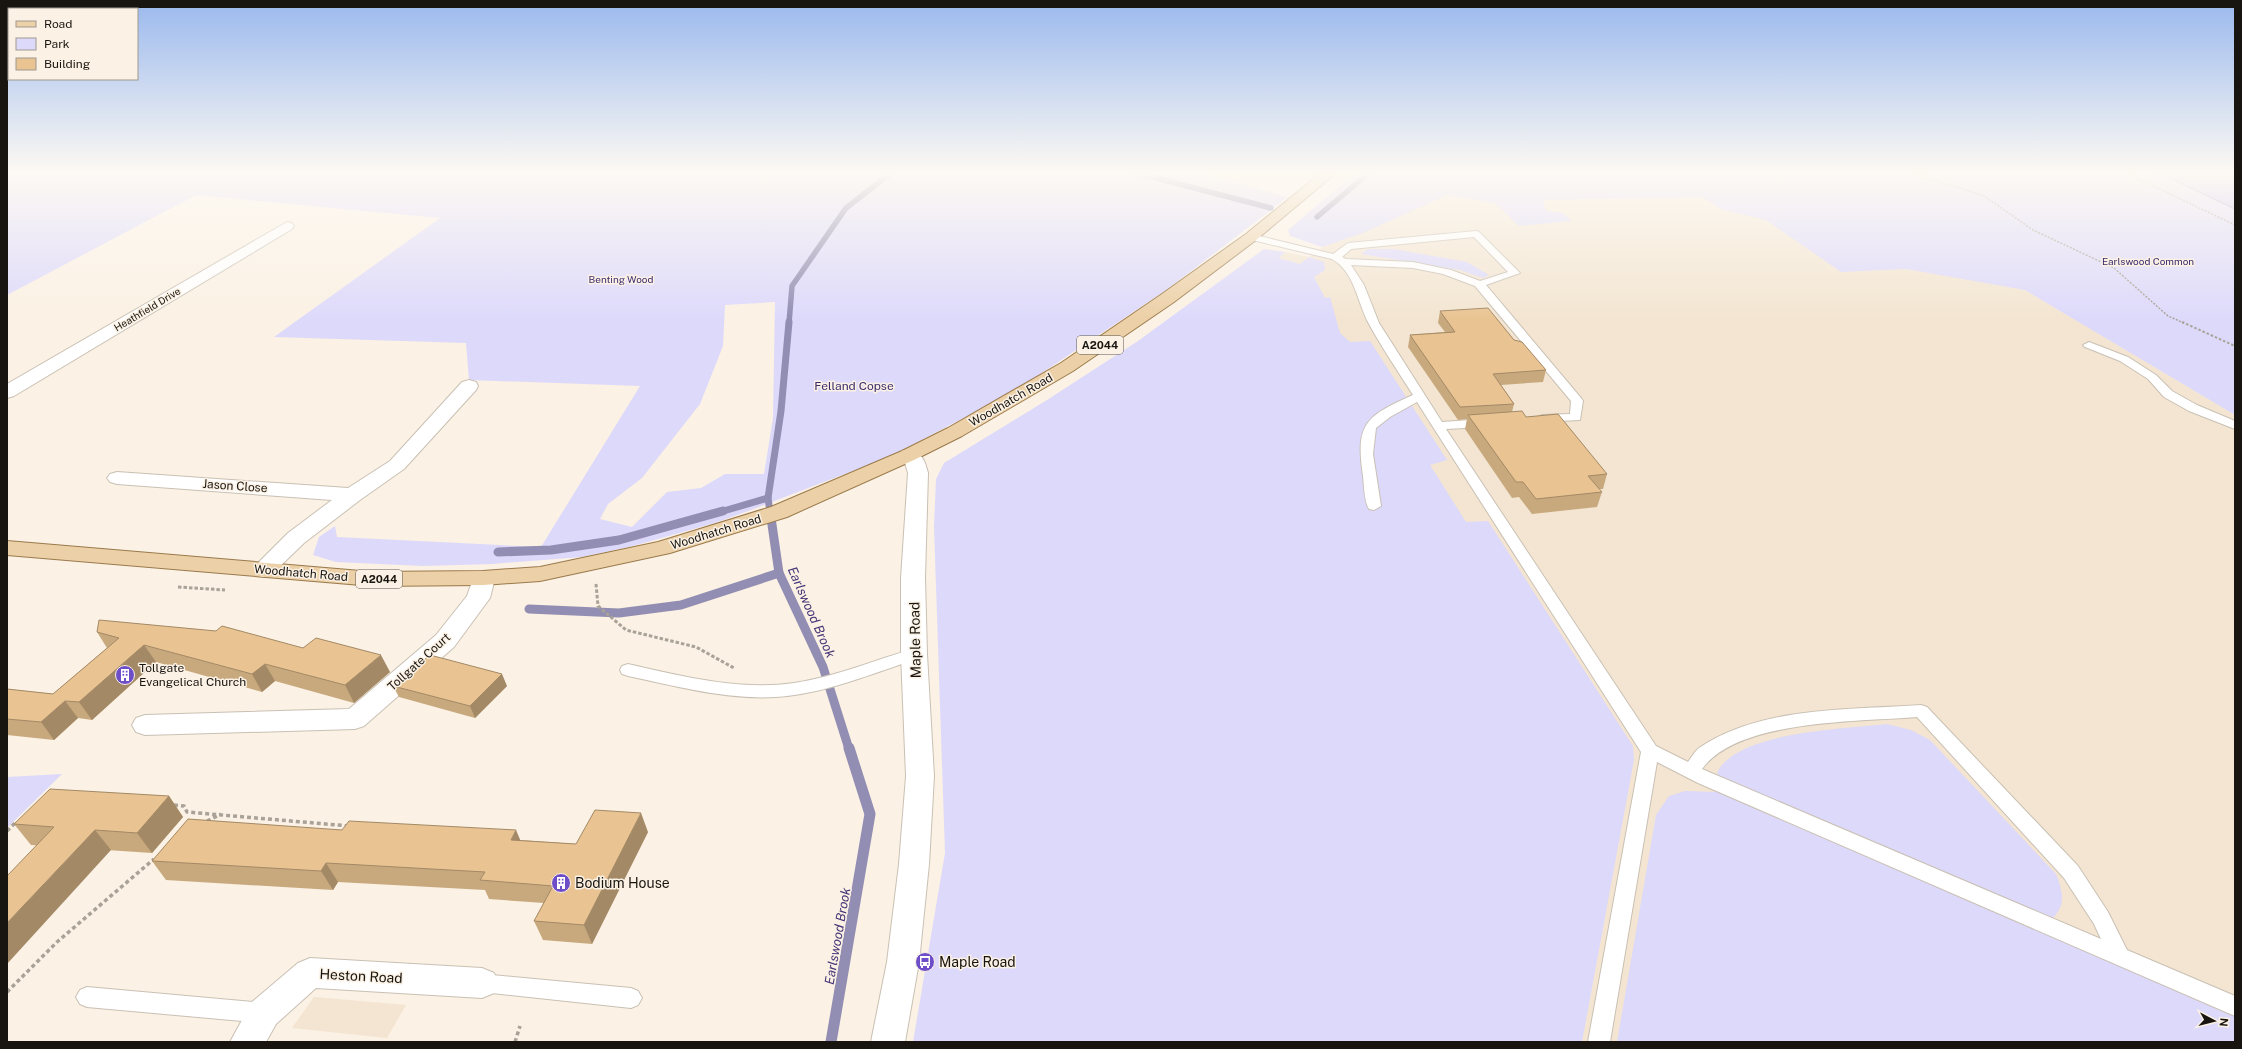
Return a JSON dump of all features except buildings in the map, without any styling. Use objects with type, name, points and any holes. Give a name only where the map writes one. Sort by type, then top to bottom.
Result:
[{"type":"main road","name":"Woodhatch Road","points":[[7,548],[373,579],[483,578],[540,574],[594,564],[662,548],[779,512],[909,455],[997,409],[1067,367],[1168,298],[1269,222]]},
{"type":"street","name":"Heathfield Drive","points":[[7,392],[287,226]]},
{"type":"street","points":[[263,570],[296,538],[352,495],[397,465],[469,386]]},
{"type":"street","name":"Maple Road","points":[[888,1042],[904,954],[914,864],[920,776],[914,654],[914,516],[918,473],[915,461],[909,455]]},
{"type":"street","name":"Jason Close","points":[[118,478],[352,495]]},
{"type":"street","name":"Tollgate Court","points":[[145,725],[355,718],[445,641],[478,598],[483,578]]},
{"type":"street","name":"Heston Road","points":[[247,1042],[264,1013],[310,973],[482,983]]},
{"type":"lane","points":[[1339,259],[1348,246],[1476,234],[1516,273],[1479,284]]},
{"type":"lane","points":[[1251,237],[1339,259],[1374,261],[1431,268],[1462,276],[1479,284],[1577,401],[1576,417],[1530,420]]},
{"type":"lane","points":[[1339,259],[1359,285],[1374,323],[1438,426],[1650,751],[1691,771],[2235,1006]]},
{"type":"lane","points":[[2089,345],[2124,359],[2152,377],[2168,394],[2193,408],[2235,425]]},
{"type":"lane","points":[[1374,506],[1366,447],[1370,427],[1392,410],[1420,396]]},
{"type":"lane","points":[[1438,426],[1499,422]]},
{"type":"lane","points":[[628,670],[718,689],[776,691],[807,686],[843,677],[914,654]]},
{"type":"lane","points":[[1691,771],[1704,753],[1740,734],[1780,722],[1921,711],[2071,872],[2101,918],[2120,956]]},
{"type":"lane","points":[[1599,1042],[1650,751]]},
{"type":"lane","points":[[482,983],[631,998]]},
{"type":"lane","points":[[87,997],[264,1013]]},
{"type":"path","points":[[2021,222],[2033,230],[2114,268],[2168,316],[2235,346]]},
{"type":"path","points":[[598,606],[626,630],[696,647],[736,669]]},
{"type":"path","points":[[168,805],[184,806],[188,812],[353,826]]},
{"type":"path","points":[[204,823],[221,814]]},
{"type":"path","points":[[7,831],[18,821]]},
{"type":"path","points":[[7,992],[57,942],[156,858]]},
{"type":"path","points":[[515,1042],[520,1026]]},
{"type":"shaded area","points":[[1341,222],[1911,222],[2235,415],[2235,1042],[949,1042],[1299,265],[1278,258],[1285,252],[1309,257],[1322,248]]},
{"type":"shaded area","points":[[314,997],[406,1005],[387,1038],[292,1028]]},
{"type":"green space","points":[[7,222],[145,222],[7,295]]},
{"type":"green space","points":[[434,222],[1255,222],[1166,290],[1015,391],[889,457],[715,523],[633,546],[582,557],[492,564],[423,566],[336,562],[313,555],[319,537],[335,526],[337,537],[541,547],[640,386],[469,380],[466,343],[274,337]],"holes":[[[775,302],[773,418],[764,474],[725,474],[701,488],[667,492],[632,527],[600,519],[608,504],[642,478],[700,404],[723,346],[725,305]]]},
{"type":"green space","name":"Earlswood Common","points":[[1297,222],[1387,222],[1363,233],[1322,247],[1290,236],[1288,230]]},
{"type":"green space","name":"Earlswood Common","points":[[1515,222],[1562,222],[1519,226]]},
{"type":"green space","name":"Earlswood Common","points":[[1769,222],[2235,222],[2235,415],[2025,290],[1906,269],[1841,272]]},
{"type":"green space","points":[[1264,249],[1285,252],[1279,258],[1300,264],[1309,257],[1324,262],[1325,270],[1314,277],[1325,298],[1330,297],[1340,333],[1350,342],[1370,341],[1447,460],[1430,465],[1466,522],[1488,521],[1633,746],[1634,760],[1582,1042],[913,1042],[945,853],[934,527],[936,479],[944,463],[1047,400],[1138,341]]},
{"type":"green space","points":[[1368,249],[1394,249],[1467,262],[1489,275],[1483,278],[1460,270],[1361,254]]},
{"type":"green space","points":[[1887,724],[1911,730],[1930,740],[2056,874],[2061,890],[2062,904],[2056,915],[2043,927],[1721,781],[1717,773],[1728,759],[1746,748],[1768,740],[1820,731]]},
{"type":"green space","points":[[62,774],[7,828],[7,777]]},
{"type":"green space","points":[[1685,791],[1717,792],[2235,1016],[2235,1042],[1617,1042],[1656,815],[1669,796]]},
{"type":"waterway","name":"Earlswood Brook","points":[[789,323],[792,286],[836,222]]},
{"type":"waterway","name":"Earlswood Brook","points":[[768,498],[781,411],[789,322]]},
{"type":"waterway","points":[[720,512],[768,498]]},
{"type":"waterway","name":"Earlswood Brook","points":[[768,498],[770,512]]},
{"type":"waterway","points":[[498,552],[551,550],[619,540],[723,511]]},
{"type":"waterway","name":"Earlswood Brook","points":[[770,511],[779,573]]},
{"type":"waterway","points":[[529,609],[619,613],[681,605],[779,573]]},
{"type":"waterway","name":"Earlswood Brook","points":[[779,573],[823,667],[849,749]]},
{"type":"waterway","name":"Earlswood Brook","points":[[831,1042],[870,814],[849,748]]},
{"type":"place","name":"Tollgate Evangelical Church","points":[[125,675]]},
{"type":"place","name":"Bodium House","points":[[561,883]]},
{"type":"place","name":"Maple Road","points":[[925,962]]},
{"type":"park label","name":"Benting Wood","points":[[621,279]]},
{"type":"park label","name":"Felland Copse","points":[[854,386]]}]
